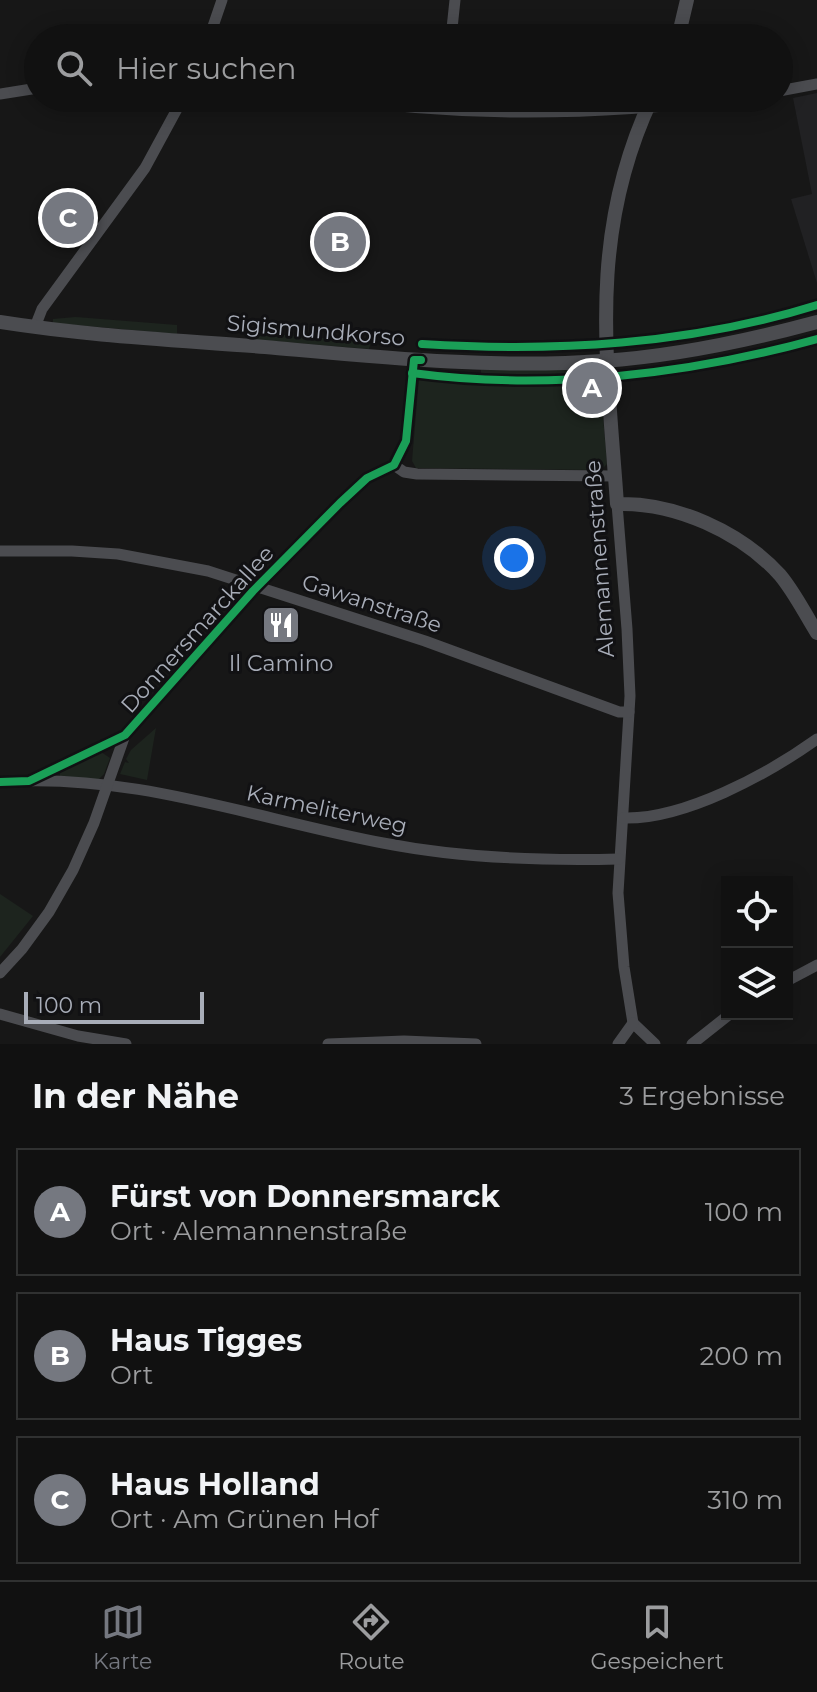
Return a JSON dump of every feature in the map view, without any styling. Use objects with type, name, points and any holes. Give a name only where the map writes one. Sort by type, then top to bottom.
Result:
[{"type":"street","points":[[214,24],[222,0]]},
{"type":"street","points":[[452,24],[455,0]]},
{"type":"street","points":[[681,24],[687,0]]},
{"type":"street","points":[[793,88],[817,84]]},
{"type":"street","points":[[0,94],[24,90]]},
{"type":"street","points":[[35,327],[42,309],[145,168],[175,112]]},
{"type":"street","name":"Alemannenstraße","points":[[633,1023],[619,919],[619,859],[629,712],[627,629],[606,361],[605,298],[609,247],[630,153],[646,112]]},
{"type":"street","name":"Sigismundkorso","points":[[0,322],[414,360],[496,364],[606,361],[725,344],[817,322]]},
{"type":"street","points":[[414,360],[406,441],[394,465],[404,472],[615,476]]},
{"type":"street","name":"Donnersmarckallee","points":[[0,973],[22,949],[59,897],[87,839],[125,735],[258,586],[367,478],[394,465]]},
{"type":"street","points":[[617,504],[643,505],[689,517],[722,531],[746,546],[780,576],[817,633]]},
{"type":"street","name":"Gawanstraße","points":[[0,551],[118,554],[208,571],[483,661],[619,712],[629,712]]},
{"type":"street","name":"Karmeliterweg","points":[[29,781],[125,735]]},
{"type":"street","points":[[623,818],[671,811],[729,790],[762,775],[817,739]]},
{"type":"street","name":"Karmeliterweg","points":[[0,782],[106,786],[208,802],[409,847],[509,857],[619,859]]},
{"type":"street","points":[[793,978],[817,965]]},
{"type":"street","points":[[0,1014],[78,1036],[126,1044]]},
{"type":"street","points":[[692,1044],[722,1020]]},
{"type":"street","points":[[618,1044],[633,1023],[655,1044]]},
{"type":"street","points":[[328,1044],[404,1041],[476,1044]]},
{"type":"shaded area","points":[[817,93],[817,283],[791,199],[812,194],[793,98]]},
{"type":"shaded area","points":[[76,317],[177,325],[177,334],[53,323],[53,319]]},
{"type":"shaded area","points":[[248,332],[371,342],[369,349],[249,339]]},
{"type":"shaded area","points":[[593,368],[593,373],[549,377],[481,377],[481,370]]},
{"type":"shaded area","points":[[419,378],[505,382],[600,379],[607,464],[601,470],[416,468],[412,461]]},
{"type":"shaded area","points":[[156,728],[147,780],[120,774],[125,762],[129,763],[126,759],[131,750]]},
{"type":"shaded area","points":[[101,752],[110,758],[98,780],[60,778],[60,772]]},
{"type":"shaded area","points":[[0,894],[33,916],[0,957]]},
{"type":"cycle path","points":[[422,344],[522,347],[621,342],[720,329],[817,305]]},
{"type":"cycle path","points":[[412,373],[514,380],[616,376],[718,362],[817,339]]},
{"type":"cycle path","points":[[0,782],[29,781],[125,735],[253,591],[340,503],[367,478],[394,465],[406,441],[414,360],[421,360]]},
{"type":"place","name":"Haus Holland","points":[[68,218]]},
{"type":"place","name":"Haus Tigges","points":[[340,242]]},
{"type":"place","name":"Fürst von Donnersmarck","points":[[592,388]]},
{"type":"place","name":"Il Camino","points":[[281,625]]}]
